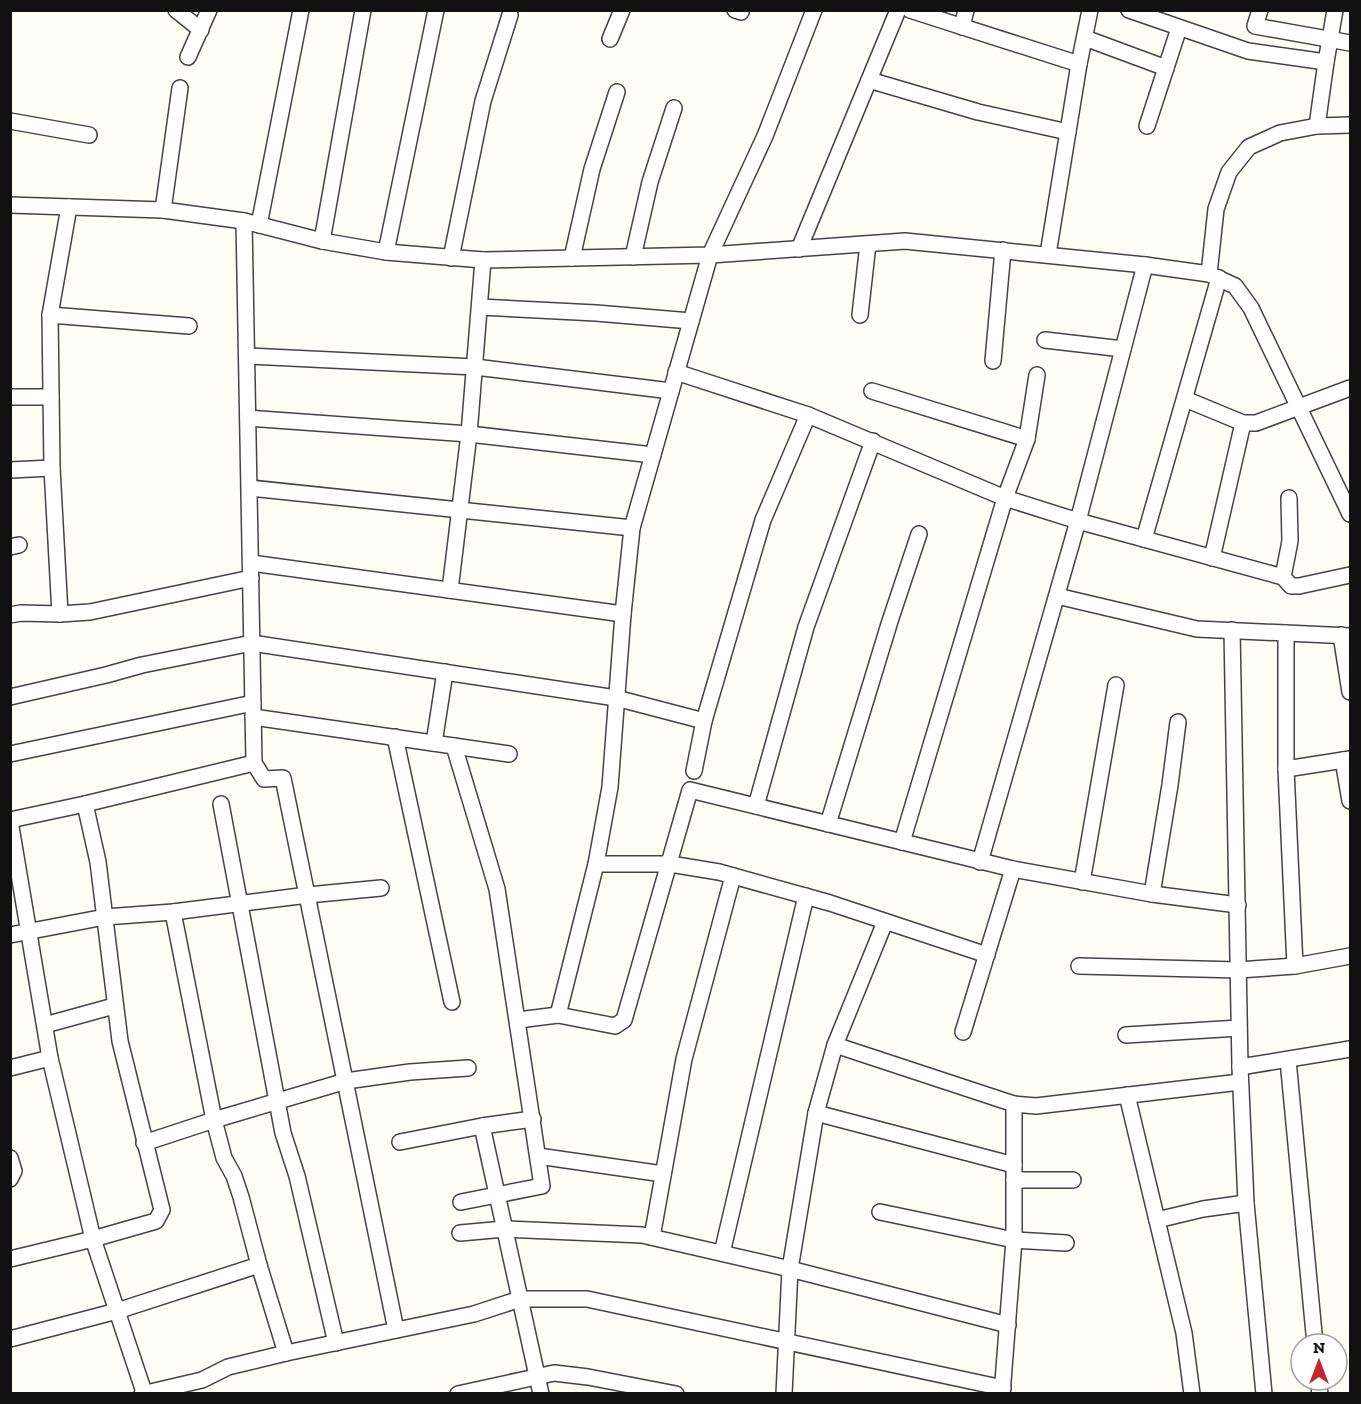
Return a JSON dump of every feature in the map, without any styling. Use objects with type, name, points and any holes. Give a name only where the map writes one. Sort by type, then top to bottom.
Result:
[{"type":"street","points":[[176,10],[201,30]]},
{"type":"street","points":[[188,57],[209,10]]},
{"type":"street","points":[[301,10],[251,223],[247,356],[254,763],[264,779],[283,778],[396,1330]]},
{"type":"street","points":[[322,241],[363,10]]},
{"type":"street","points":[[386,252],[436,10]]},
{"type":"street","points":[[610,39],[622,10]]},
{"type":"street","points":[[558,1015],[596,864],[610,787],[632,528],[710,255],[765,136],[814,10]]},
{"type":"street","points":[[800,249],[898,10]]},
{"type":"street","points":[[910,10],[1079,64]]},
{"type":"street","points":[[962,27],[966,10]]},
{"type":"street","points":[[1048,255],[1090,10]]},
{"type":"street","points":[[1129,10],[1248,51],[1326,62]]},
{"type":"street","points":[[1260,10],[1255,26],[1350,43]]},
{"type":"street","points":[[1317,126],[1335,10]]},
{"type":"street","points":[[451,258],[483,100],[510,15]]},
{"type":"street","points":[[1147,126],[1179,28]]},
{"type":"street","points":[[1085,39],[1166,68]]},
{"type":"street","points":[[869,80],[978,112],[1068,132]]},
{"type":"street","points":[[163,210],[180,88]]},
{"type":"street","points":[[572,258],[592,169],[617,92]]},
{"type":"street","points":[[633,256],[650,182],[674,108]]},
{"type":"street","points":[[10,121],[89,135]]},
{"type":"street","points":[[1144,539],[1185,399],[1214,276],[1216,209],[1229,172],[1249,147],[1280,133],[1317,126],[1350,125]]},
{"type":"street","points":[[10,206],[163,210],[251,223],[322,241],[386,252],[483,260],[710,255],[905,241],[1145,265],[1214,276],[1235,286],[1251,308],[1350,514]]},
{"type":"street","points":[[60,614],[52,468],[50,315],[69,207]]},
{"type":"street","points":[[860,315],[868,244]]},
{"type":"street","points":[[993,361],[1003,250]]},
{"type":"street","points":[[450,590],[469,434],[483,260]]},
{"type":"street","points":[[980,862],[1078,521],[1145,265]]},
{"type":"street","points":[[480,307],[691,321]]},
{"type":"street","points":[[50,315],[189,326]]},
{"type":"street","points":[[1045,340],[1123,349]]},
{"type":"street","points":[[247,356],[475,367],[671,391]]},
{"type":"street","points":[[676,372],[808,415],[1005,498],[1078,521],[1283,577],[1291,586],[1350,576]]},
{"type":"street","points":[[902,842],[1005,498],[1027,439],[1037,375]]},
{"type":"street","points":[[1185,399],[1243,423],[1256,423],[1350,388]]},
{"type":"street","points":[[872,391],[1027,439]]},
{"type":"street","points":[[10,397],[51,397]]},
{"type":"street","points":[[694,771],[704,721],[763,520],[808,415]]},
{"type":"street","points":[[248,418],[469,434],[653,455]]},
{"type":"street","points":[[1212,558],[1243,423]]},
{"type":"street","points":[[756,807],[806,627],[873,441]]},
{"type":"street","points":[[10,470],[52,468]]},
{"type":"street","points":[[250,488],[632,528]]},
{"type":"street","points":[[1283,577],[1290,541],[1288,498]]},
{"type":"street","points":[[828,824],[919,534]]},
{"type":"street","points":[[10,615],[90,612],[251,571],[450,590],[623,614]]},
{"type":"street","points":[[1057,596],[1197,628],[1346,635],[1350,692]]},
{"type":"street","points":[[1232,630],[1240,1075],[1246,1203],[1264,1394]]},
{"type":"street","points":[[1286,633],[1286,769],[1295,966]]},
{"type":"street","points":[[10,697],[142,665],[252,643],[616,698],[704,721]]},
{"type":"street","points":[[434,743],[445,672]]},
{"type":"street","points":[[1082,882],[1116,685]]},
{"type":"street","points":[[10,754],[254,710],[395,737],[509,754]]},
{"type":"street","points":[[1152,894],[1178,722]]},
{"type":"street","points":[[395,737],[452,1002]]},
{"type":"street","points":[[454,746],[497,889],[542,1186],[461,1202]]},
{"type":"street","points":[[1286,769],[1346,760],[1350,801]]},
{"type":"street","points":[[254,763],[10,820],[50,1058],[93,1239],[143,1393],[202,1380],[228,1367],[474,1314],[520,1299],[588,1299],[1002,1391],[1014,1240],[1014,1104]]},
{"type":"street","points":[[518,1020],[558,1015],[615,1026],[624,1020],[690,790],[1013,869],[1152,894],[1238,904]]},
{"type":"street","points":[[10,1259],[156,1221],[162,1210],[120,1041],[98,862],[85,804]]},
{"type":"street","points":[[221,804],[283,1133],[297,1176],[336,1342]]},
{"type":"street","points":[[596,864],[670,864],[733,876],[806,896],[987,955]]},
{"type":"street","points":[[963,1032],[1013,869]]},
{"type":"street","points":[[652,1237],[684,1059],[733,876]]},
{"type":"street","points":[[10,935],[105,917],[173,912],[381,888]]},
{"type":"street","points":[[722,1253],[806,896]]},
{"type":"street","points":[[173,912],[214,1120],[224,1158],[234,1176],[241,1197],[286,1353]]},
{"type":"street","points":[[784,1394],[790,1269],[816,1113],[835,1045],[885,922]]},
{"type":"street","points":[[1079,966],[1239,970],[1295,966],[1350,957]]},
{"type":"street","points":[[45,1025],[114,1006]]},
{"type":"street","points":[[1126,1035],[1239,1028]]},
{"type":"street","points":[[835,1045],[1014,1104],[1035,1106],[1127,1095],[1240,1075],[1288,1060],[1350,1049]]},
{"type":"street","points":[[10,1068],[50,1058]]},
{"type":"street","points":[[1288,1060],[1314,1332]]},
{"type":"street","points":[[144,1143],[346,1081],[410,1072],[468,1068]]},
{"type":"street","points":[[1127,1095],[1184,1333],[1192,1394]]},
{"type":"street","points":[[816,1113],[1014,1172],[1073,1180]]},
{"type":"street","points":[[400,1142],[533,1119]]},
{"type":"street","points":[[482,1126],[541,1394]]},
{"type":"street","points":[[538,1156],[663,1174]]},
{"type":"street","points":[[10,1158],[14,1171],[10,1179]]},
{"type":"street","points":[[1156,1220],[1203,1209],[1246,1203]]},
{"type":"street","points":[[880,1212],[1014,1240],[1066,1243]]},
{"type":"street","points":[[460,1233],[505,1229],[642,1235],[790,1269],[1008,1325]]},
{"type":"street","points":[[10,1339],[117,1311],[259,1265]]},
{"type":"street","points":[[458,1394],[554,1373],[588,1377],[676,1394]]}]
